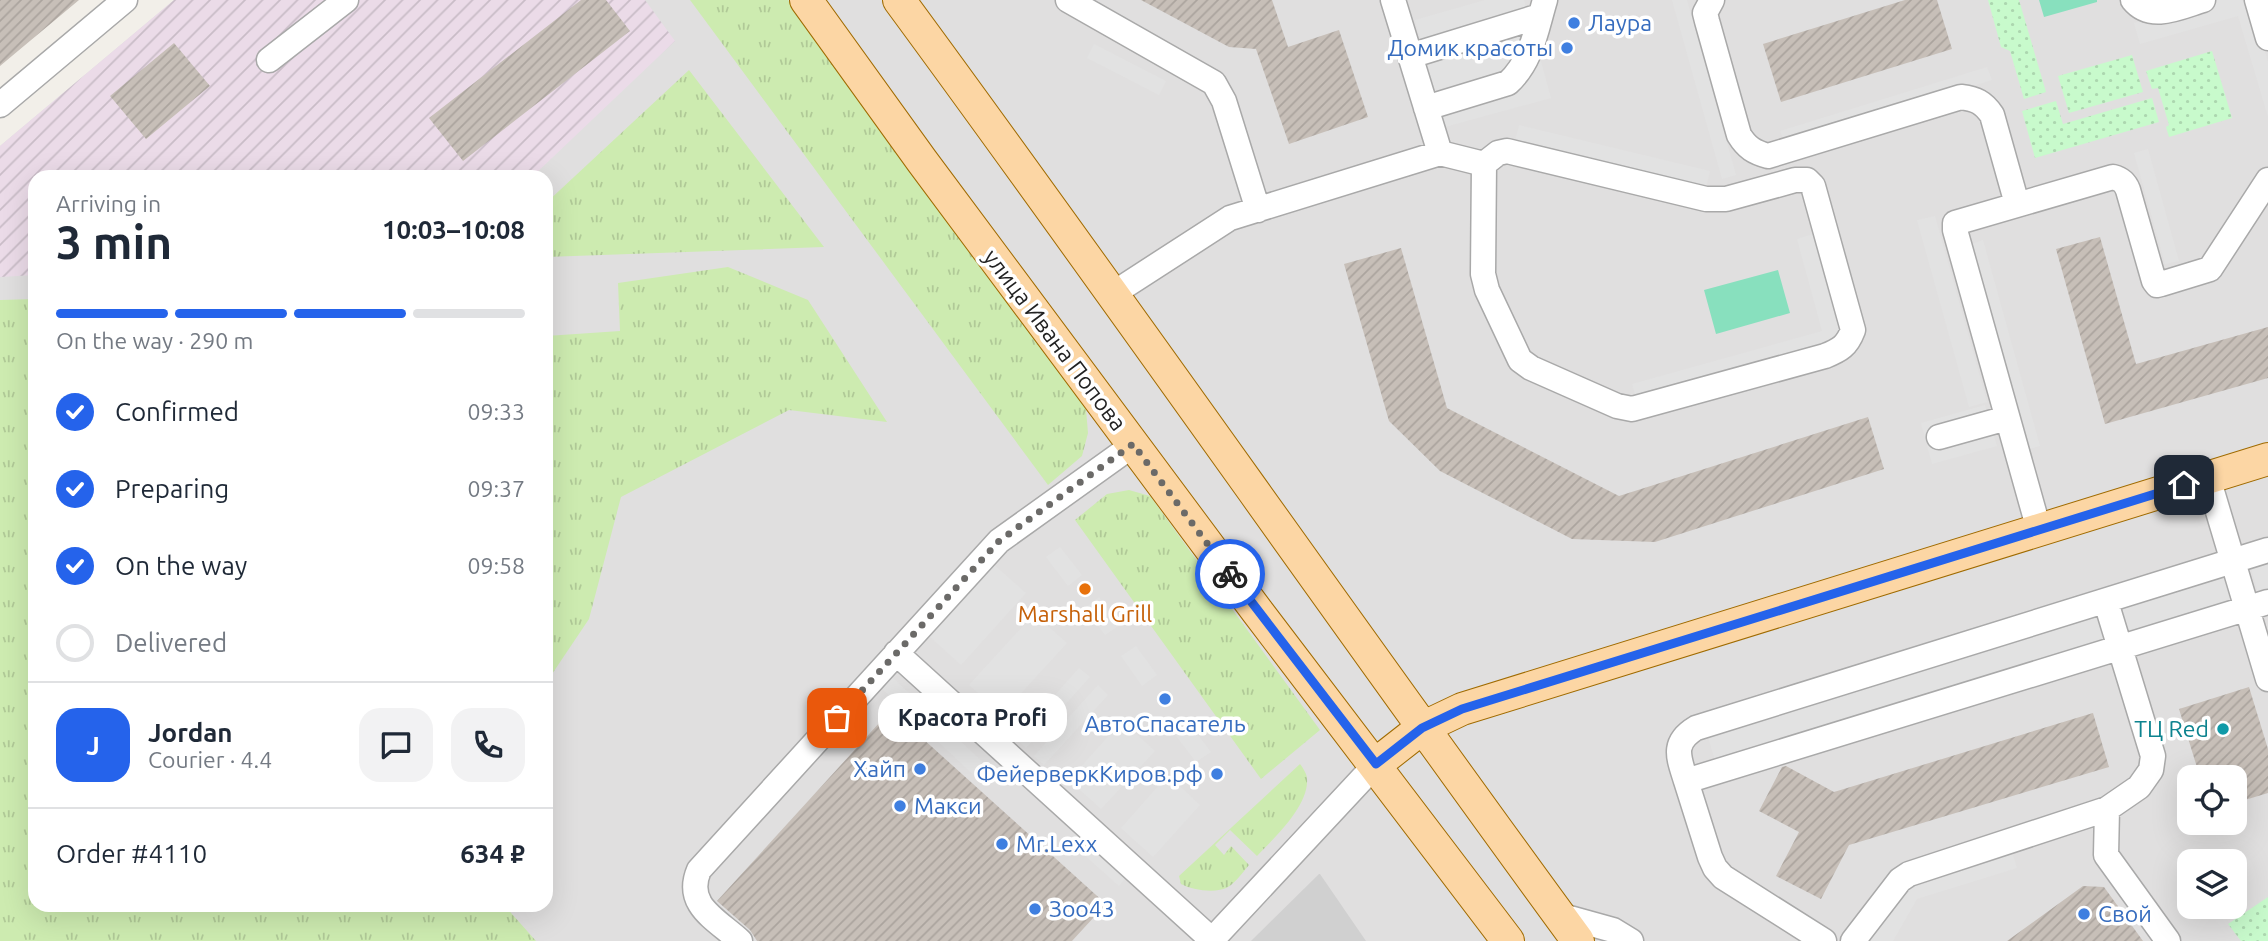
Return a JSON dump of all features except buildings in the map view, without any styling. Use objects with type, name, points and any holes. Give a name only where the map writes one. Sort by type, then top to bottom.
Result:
[{"type":"main road","name":"улица Ивана Попова","points":[[806,0],[922,161],[1257,611],[1376,764],[1485,926],[1508,941]]},
{"type":"main road","points":[[899,0],[1577,941]]},
{"type":"main road","points":[[1376,764],[1422,728],[1462,709],[2268,459]]},
{"type":"street","points":[[0,104],[125,0]]},
{"type":"street","points":[[269,60],[346,0]]},
{"type":"street","points":[[1068,0],[1213,83],[1224,101],[1258,209]]},
{"type":"street","points":[[1393,0],[1440,153]]},
{"type":"street","points":[[1712,0],[1705,13],[1707,21],[1739,135],[1745,145],[1754,152],[1768,156],[1961,97],[1975,99],[1985,105],[1992,115],[2017,204]]},
{"type":"street","points":[[2133,0],[2148,12],[2162,12],[2203,0]]},
{"type":"street","points":[[2256,0],[2268,38]]},
{"type":"street","points":[[1410,56],[1542,8]]},
{"type":"street","points":[[1426,108],[1508,83],[1528,58],[1542,8]]},
{"type":"street","points":[[1507,151],[1706,199],[1726,199],[1795,180],[1807,180],[1813,186],[1853,330],[1849,341],[1842,349],[1825,356],[1632,408],[1617,406],[1531,368],[1521,360],[1484,283],[1484,164],[1490,157],[1507,151]]},
{"type":"street","points":[[1111,295],[1230,218],[1440,153],[1484,164]]},
{"type":"street","points":[[2039,530],[1954,226],[1958,220],[2113,177],[2125,183],[2128,190],[2157,285],[2210,269],[2268,180]]},
{"type":"street","points":[[1939,437],[2007,418]]},
{"type":"street","points":[[740,941],[698,903],[694,882],[699,870],[999,541],[1133,444]]},
{"type":"street","points":[[2208,478],[2233,561],[2258,605],[2268,680]]},
{"type":"street","points":[[1824,941],[1723,877],[1715,868],[1679,758],[1679,745],[1685,734],[1696,728],[2268,550]]},
{"type":"street","points":[[1853,941],[1900,880],[1909,874],[2107,809],[2139,787],[2151,770],[2153,756],[2106,602]]},
{"type":"street","points":[[1686,781],[2258,605]]},
{"type":"street","points":[[896,653],[1211,940],[1376,764]]},
{"type":"street","points":[[2107,809],[2106,855],[2168,941]]},
{"type":"street","points":[[1559,915],[1613,930],[1631,941]]},
{"type":"shaded area","points":[[174,0],[2268,0],[2268,941],[0,941],[0,146]]},
{"type":"shaded area","points":[[174,0],[645,0],[675,41],[539,170],[28,170],[28,275],[0,277],[0,146]]},
{"type":"shaded area","points":[[1485,0],[1524,0],[1551,98],[1445,127],[1415,20]]},
{"type":"shaded area","points":[[1672,0],[1687,0],[1736,175],[1722,179]]},
{"type":"shaded area","points":[[2212,0],[2241,0],[2252,6],[2268,62],[2268,117],[2238,16],[2140,44],[2134,23]]},
{"type":"shaded area","points":[[1094,44],[1166,81],[1159,95],[1087,58]]},
{"type":"shaded area","points":[[1987,67],[1992,80],[1785,144],[1780,131]]},
{"type":"shaded area","points":[[1519,125],[1710,171],[1706,187],[1515,140]]},
{"type":"shaded area","points":[[2148,149],[2179,261],[2165,264],[2134,153]]},
{"type":"shaded area","points":[[1935,216],[1987,402],[1969,407],[1917,220]]},
{"type":"shaded area","points":[[1813,234],[1843,342],[1636,399],[1632,384],[1822,331],[1797,239]]},
{"type":"shaded area","points":[[1983,240],[2040,446],[2026,450],[1969,245]]},
{"type":"shaded area","points":[[1985,405],[1997,446],[1932,464],[1921,423]]},
{"type":"shaded area","points":[[1060,547],[1082,575],[1068,586],[1046,557]]},
{"type":"shaded area","points":[[2268,560],[2268,596],[2260,599],[2250,565]]},
{"type":"shaded area","points":[[993,564],[1026,593],[961,665],[928,635]]},
{"type":"shaded area","points":[[2227,572],[2237,605],[2124,639],[2114,606]]},
{"type":"shaded area","points":[[1099,597],[1120,625],[1105,635],[1085,608]]},
{"type":"shaded area","points":[[2097,611],[2107,644],[1716,764],[1706,731]]},
{"type":"shaded area","points":[[1034,614],[1067,643],[1002,714],[969,685]]},
{"type":"shaded area","points":[[1136,646],[1157,675],[1142,686],[1121,656]]},
{"type":"shaded area","points":[[1079,668],[1090,677],[1026,748],[1016,739]]},
{"type":"shaded area","points":[[892,677],[1005,783],[981,782],[881,688]]},
{"type":"shaded area","points":[[1098,685],[1108,695],[1044,765],[1034,756]]},
{"type":"shaded area","points":[[1185,718],[1211,752],[1196,762],[1170,728]]},
{"type":"shaded area","points":[[1122,721],[1155,751],[1101,809],[1069,780]]},
{"type":"shaded area","points":[[1168,775],[1200,805],[1153,857],[1121,828]]},
{"type":"shaded area","points":[[1090,844],[1127,876],[1119,886],[1082,853]]},
{"type":"shaded area","points":[[2011,849],[2017,868],[1917,899],[1893,941],[1869,941],[1905,883]]},
{"type":"shaded area","points":[[1319,874],[1366,941],[1251,941]]},
{"type":"green space","points":[[690,0],[788,0],[1075,390],[1086,409],[1088,433],[1082,456],[1048,485]]},
{"type":"green space","points":[[1988,0],[2019,0],[2046,92],[2024,99],[2010,51],[2001,47]]},
{"type":"green space","points":[[2039,0],[2097,0],[2097,2],[2044,17]]},
{"type":"green space","points":[[2212,51],[2232,118],[2169,137],[2166,127],[2169,125],[2158,88],[2152,89],[2146,71]]},
{"type":"green space","points":[[2132,55],[2143,92],[2069,113],[2058,76]]},
{"type":"green space","points":[[689,70],[824,247],[553,257],[553,196]]},
{"type":"green space","points":[[2152,98],[2159,122],[2035,158],[2022,111],[2056,101],[2063,124]]},
{"type":"green space","points":[[728,267],[808,300],[887,422],[789,410],[621,497],[589,619],[553,673],[553,336],[620,331],[618,283]]},
{"type":"green space","points":[[1778,270],[1790,313],[1716,334],[1704,290]]},
{"type":"green space","points":[[28,299],[28,912],[510,912],[536,941],[0,941],[0,300]]},
{"type":"green space","points":[[1129,490],[1150,496],[1320,730],[1261,779],[1075,520],[1107,494]]},
{"type":"green space","points":[[1300,764],[1307,779],[1302,800],[1281,831],[1257,856],[1230,830],[1215,845],[1224,855],[1231,846],[1249,865],[1237,880],[1228,887],[1211,891],[1181,884],[1179,876]]},
{"type":"green space","points":[[2268,897],[2268,941],[2241,941],[2228,924],[2235,919],[2247,919],[2247,911]]},
{"type":"way so far","points":[[837,718],[999,541],[1133,444],[1230,574]]},
{"type":"place","name":"Лаура","points":[[1574,23]]},
{"type":"place","name":"Домик красоты","points":[[1567,48]]},
{"type":"place","name":"Marshall Grill","points":[[1085,589]]},
{"type":"place","name":"АвтоСпасатель","points":[[1165,699]]},
{"type":"place","name":"Красота Profi","points":[[837,718]]},
{"type":"place","name":"ТЦ Red","points":[[2223,729]]},
{"type":"place","name":"Хайп","points":[[920,769]]},
{"type":"place","name":"ФейерверкКиров.рф","points":[[1217,774]]},
{"type":"place","name":"Макси","points":[[900,806]]},
{"type":"place","name":"Mr.Lexx","points":[[1002,844]]},
{"type":"place","name":"Зоо43","points":[[1035,909]]},
{"type":"place","name":"Свой","points":[[2084,914]]},
{"type":"route","points":[[1230,574],[1376,764],[1422,728],[1462,709],[2184,485]]}]
